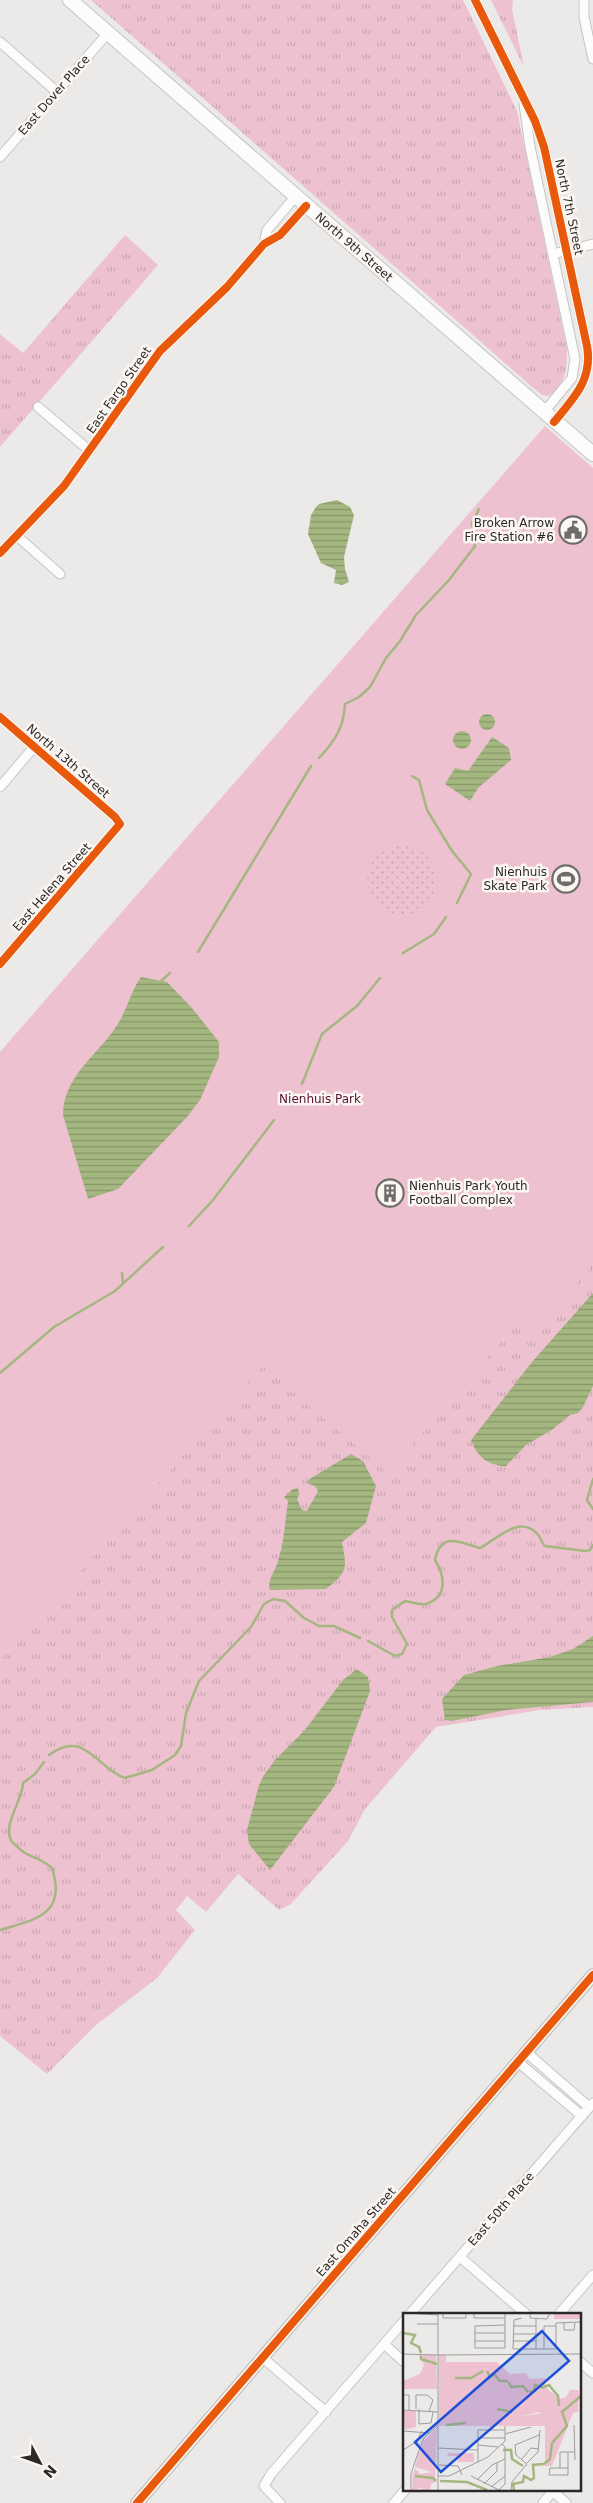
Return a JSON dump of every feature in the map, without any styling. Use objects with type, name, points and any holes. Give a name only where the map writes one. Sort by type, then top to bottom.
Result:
[{"type":"main road","name":"North 9th Street","points":[[70,0],[593,454]]},
{"type":"street","name":"North 7th Street","points":[[475,0],[535,121],[544,146],[589,362],[583,386],[554,422]]},
{"type":"street","points":[[584,0],[584,17],[593,58]]},
{"type":"street","name":"East Dover Place","points":[[0,157],[108,33]]},
{"type":"street","points":[[0,42],[57,92]]},
{"type":"street","name":"North 7th Street","points":[[524,101],[530,147],[576,365],[568,384],[544,412]]},
{"type":"street","name":"East Fargo Street","points":[[264,244],[268,227],[296,196]]},
{"type":"street","name":"East Fargo Street","points":[[0,553],[61,490],[160,351],[227,287],[264,244],[280,235],[306,206]]},
{"type":"street","points":[[553,254],[593,244]]},
{"type":"street","points":[[38,407],[90,450]]},
{"type":"street","points":[[17,536],[60,574]]},
{"type":"street","name":"North 13th Street","points":[[0,717],[120,824]]},
{"type":"street","points":[[0,786],[34,747]]},
{"type":"street","name":"East Helena Street","points":[[0,964],[120,824]]},
{"type":"street","name":"East Omaha Street","points":[[137,2503],[593,1976]]},
{"type":"street","points":[[526,2052],[591,2105]]},
{"type":"street","points":[[518,2062],[582,2116]]},
{"type":"street","name":"East 50th Place","points":[[411,2313],[591,2105]]},
{"type":"street","points":[[460,2257],[525,2313]]},
{"type":"street","points":[[560,2313],[593,2275]]},
{"type":"street","points":[[280,2503],[264,2486],[271,2474],[403,2322]]},
{"type":"street","points":[[384,2344],[403,2361]]},
{"type":"street","points":[[263,2358],[326,2412]]},
{"type":"street","points":[[580,2362],[593,2373]]},
{"type":"street","points":[[394,2503],[405,2490]]},
{"type":"street","points":[[543,2503],[552,2490],[566,2503]]},
{"type":"green space","points":[[91,0],[463,0],[517,111],[567,349],[566,369],[562,381],[555,391],[549,396],[542,395],[531,386]]},
{"type":"green space","points":[[491,0],[513,0],[512,9],[524,67]]},
{"type":"green space","points":[[125,235],[158,265],[0,447],[0,334],[23,353]]},
{"type":"green space","name":"Nienhuis Park","points":[[545,426],[593,468],[593,1264],[537,1327],[523,1316],[388,1473],[263,1366],[0,1661],[0,1052]]},
{"type":"green space","points":[[402,845],[421,851],[431,861],[437,880],[431,899],[421,909],[402,915],[383,909],[373,899],[367,880],[373,861],[383,851]]},
{"type":"green space","points":[[593,1264],[593,1707],[540,1710],[436,1727],[365,1809],[348,1841],[291,1904],[279,1910],[238,1874],[206,1912],[187,1896],[176,1910],[195,1930],[157,1978],[96,2025],[47,2074],[0,2036],[0,1661],[263,1365],[388,1472],[523,1316],[537,1327]]},
{"type":"shaded area","points":[[337,500],[350,507],[354,515],[344,557],[349,582],[342,585],[334,583],[336,570],[321,563],[308,534],[311,515],[316,507],[319,504]]},
{"type":"shaded area","points":[[487,714],[495,722],[487,730],[479,722]]},
{"type":"shaded area","points":[[462,731],[468,734],[471,740],[468,746],[462,749],[456,746],[453,740],[456,734]]},
{"type":"shaded area","points":[[492,737],[509,748],[511,760],[478,788],[470,801],[445,784],[455,768],[468,771]]},
{"type":"shaded area","points":[[141,977],[167,982],[192,1008],[219,1042],[219,1057],[200,1100],[187,1117],[118,1189],[88,1199],[63,1115],[65,1101],[69,1088],[76,1076],[119,1022]]},
{"type":"shaded area","points":[[593,1293],[593,1386],[583,1407],[578,1413],[570,1415],[553,1429],[526,1445],[506,1466],[500,1466],[484,1459],[480,1456],[471,1440],[532,1362]]},
{"type":"shaded area","points":[[351,1454],[363,1461],[376,1486],[366,1523],[342,1542],[345,1564],[342,1574],[326,1589],[270,1590],[270,1580],[277,1564],[284,1533],[288,1501],[284,1497],[293,1489],[298,1488],[299,1495],[297,1499],[302,1510],[307,1511],[318,1491],[315,1486],[307,1483],[308,1480]]},
{"type":"shaded area","points":[[593,1636],[593,1702],[506,1710],[452,1721],[445,1720],[442,1699],[464,1675],[497,1666],[550,1657],[573,1649]]},
{"type":"shaded area","points":[[357,1669],[368,1677],[370,1691],[334,1787],[270,1870],[249,1844],[247,1830],[259,1785],[275,1760],[304,1731],[343,1680]]},
{"type":"waterway","points":[[319,758],[330,746],[341,727],[345,704],[359,697],[370,687],[386,658],[400,641],[416,615],[449,580],[475,546],[472,523],[479,509]]},
{"type":"waterway","points":[[198,952],[311,766]]},
{"type":"waterway","points":[[412,776],[419,780],[427,810],[452,851],[471,874],[457,903]]},
{"type":"waterway","points":[[403,953],[434,934],[446,917]]},
{"type":"waterway","points":[[161,981],[170,973]]},
{"type":"waterway","points":[[302,1084],[322,1034],[357,1006],[380,978]]},
{"type":"waterway","points":[[189,1226],[213,1200],[274,1120]]},
{"type":"waterway","points":[[0,1373],[54,1327],[115,1291],[163,1247]]},
{"type":"waterway","points":[[122,1273],[123,1284]]},
{"type":"waterway","points":[[593,1479],[587,1500],[593,1509]]},
{"type":"waterway","points":[[368,1641],[395,1656],[402,1654],[407,1644],[392,1617],[392,1610],[405,1601],[426,1604],[438,1596],[441,1591],[442,1579],[435,1560],[438,1551],[447,1542],[459,1542],[480,1548],[509,1530],[524,1527],[532,1529],[545,1546],[585,1551],[590,1550],[593,1545]]},
{"type":"waterway","points":[[49,1755],[61,1748],[72,1746],[81,1748],[106,1767],[125,1778],[152,1770],[175,1755],[181,1746],[186,1713],[199,1681],[251,1627],[264,1604],[273,1599],[285,1601],[304,1618],[319,1626],[334,1626],[360,1638]]},
{"type":"waterway","points":[[0,1930],[36,1918],[52,1905],[55,1896],[56,1884],[52,1868],[25,1853],[13,1843],[9,1830],[23,1783],[35,1774],[44,1762]]},
{"type":"cycle path","points":[[475,0],[535,121],[544,147],[587,346],[588,358],[584,378],[575,396],[554,422]]},
{"type":"cycle path","points":[[0,553],[64,486],[160,351],[227,287],[264,244],[280,235],[306,206]]},
{"type":"cycle path","points":[[0,717],[115,817],[120,824],[0,964]]},
{"type":"cycle path","points":[[137,2503],[593,1975]]},
{"type":"place","name":"Broken Arrow Fire Station #6","points":[[573,530]]},
{"type":"place","name":"Nienhuis Skate Park","points":[[566,879]]},
{"type":"place","name":"Nienhuis Park Youth Football Complex","points":[[390,1193]]}]
